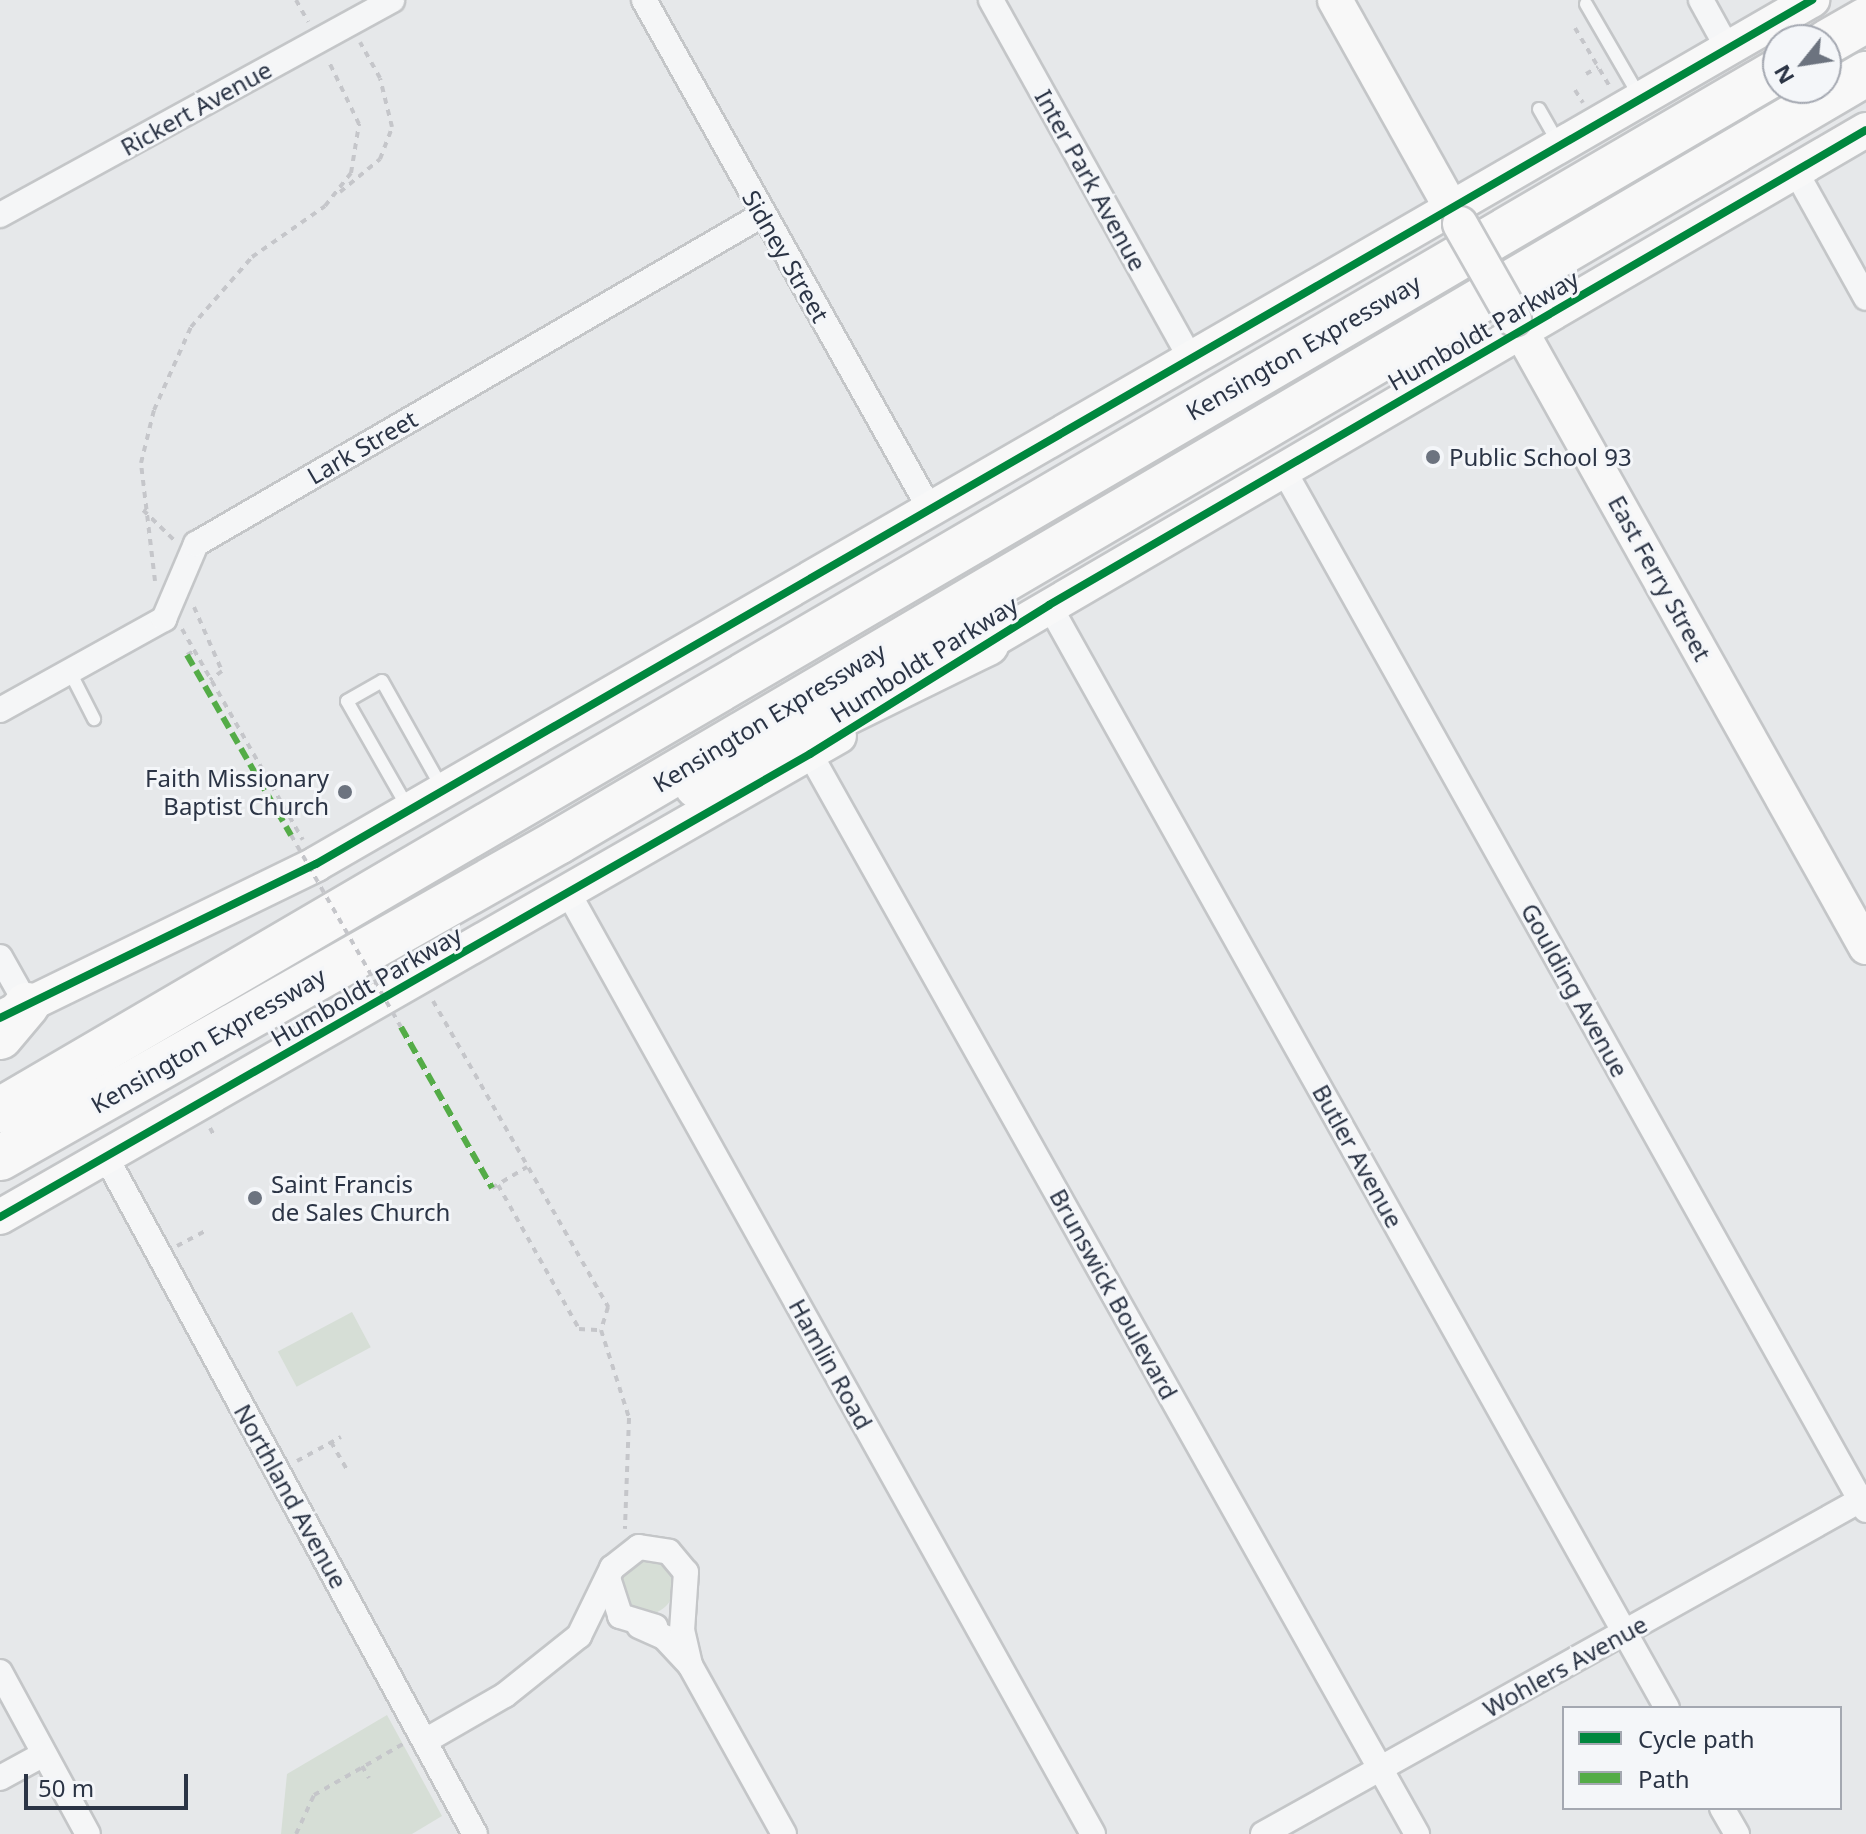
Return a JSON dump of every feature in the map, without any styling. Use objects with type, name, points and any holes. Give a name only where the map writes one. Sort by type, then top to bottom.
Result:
[{"type":"highway","points":[[1842,34],[1866,20]]},
{"type":"highway","name":"Kensington Expressway","points":[[0,1158],[558,842],[1866,74]]},
{"type":"highway","name":"Kensington Expressway","points":[[0,1110],[172,1003],[1762,80]]},
{"type":"highway","points":[[558,842],[789,746],[987,643]]},
{"type":"highway","points":[[0,1075],[112,1019],[172,1003]]},
{"type":"street","name":"Rickert Avenue","points":[[0,215],[392,0]]},
{"type":"street","name":"Sidney Street","points":[[644,0],[762,215],[931,511]]},
{"type":"street","name":"Inter Park Avenue","points":[[991,0],[1191,360]]},
{"type":"street","name":"East Ferry Street","points":[[1335,0],[1863,936]]},
{"type":"street","points":[[1701,0],[1728,49]]},
{"type":"street","points":[[0,957],[9,1020],[443,792],[1191,360],[1456,217],[1560,147],[1627,95],[1728,49],[1812,0]]},
{"type":"street","name":"Humboldt Parkway","points":[[0,1217],[810,754],[1049,605],[1283,469],[1518,325],[1796,172],[1866,130]]},
{"type":"street","points":[[1796,172],[1866,298]]},
{"type":"street","name":"Lark Street","points":[[0,710],[164,619],[188,553],[201,541],[762,215]]},
{"type":"street","name":"Goulding Avenue","points":[[1283,469],[1864,1503]]},
{"type":"street","name":"Butler Avenue","points":[[1049,605],[1666,1706]]},
{"type":"street","name":"Brunswick Boulevard","points":[[810,754],[1417,1834]]},
{"type":"street","name":"Hamlin Road","points":[[569,894],[1093,1834]]},
{"type":"street","name":"Northland Avenue","points":[[106,1157],[414,1742],[475,1834]]},
{"type":"street","name":"Wohlers Avenue","points":[[1263,1834],[1624,1632],[1864,1503]]},
{"type":"street","points":[[579,1636],[612,1568],[639,1547],[664,1549],[682,1564],[688,1593],[682,1630],[690,1665]]},
{"type":"street","points":[[612,1568],[613,1607],[636,1625],[664,1637],[690,1665],[784,1834]]},
{"type":"street","points":[[414,1742],[505,1695],[579,1636],[606,1623],[636,1625],[669,1621],[688,1593]]},
{"type":"street","points":[[0,1672],[88,1834]]},
{"type":"street","points":[[0,1778],[44,1754]]},
{"type":"street","points":[[1723,1810],[1737,1834]]},
{"type":"lane","points":[[1586,4],[1627,95]]},
{"type":"lane","points":[[1539,109],[1560,147]]},
{"type":"lane","points":[[70,672],[94,719]]},
{"type":"lane","points":[[409,811],[347,701],[382,681],[443,792]]},
{"type":"path","points":[[296,0],[311,28]]},
{"type":"path","points":[[1575,28],[1598,67],[1627,95]]},
{"type":"path","points":[[155,588],[142,508],[145,436],[191,327],[252,257],[380,159],[392,127],[380,78],[357,36]]},
{"type":"path","points":[[322,49],[359,124],[351,173],[338,193]]},
{"type":"path","points":[[1586,74],[1598,67]]},
{"type":"path","points":[[142,508],[177,542]]},
{"type":"path","points":[[192,592],[200,633],[222,671],[210,680]]},
{"type":"path","points":[[180,627],[304,842]]},
{"type":"path","points":[[189,640],[200,633]]},
{"type":"path","points":[[187,655],[194,651]]},
{"type":"path","points":[[291,835],[401,1027]]},
{"type":"path","points":[[430,995],[608,1307],[601,1330],[629,1418],[625,1531]]},
{"type":"path","points":[[209,1125],[215,1137]]},
{"type":"path","points":[[527,1167],[495,1186],[579,1329],[601,1330]]},
{"type":"path","points":[[173,1249],[207,1230]]},
{"type":"path","points":[[290,1465],[341,1437]]},
{"type":"path","points":[[331,1442],[347,1470]]},
{"type":"path","points":[[296,1834],[314,1795],[362,1766],[414,1742]]},
{"type":"path","points":[[362,1766],[369,1778]]},
{"type":"shaded area","points":[[352,1312],[371,1347],[297,1387],[278,1351]]},
{"type":"shaded area","points":[[647,1560],[666,1568],[674,1587],[666,1606],[647,1614],[628,1606],[620,1587],[628,1568]]},
{"type":"shaded area","points":[[387,1715],[442,1816],[412,1834],[281,1834],[287,1774]]},
{"type":"marked path","points":[[187,655],[291,835]]},
{"type":"marked path","points":[[401,1027],[492,1188]]},
{"type":"cycle path","points":[[0,1018],[316,864],[1812,0]]},
{"type":"cycle path","points":[[0,1217],[810,754],[1049,605],[1866,130]]},
{"type":"place","name":"Public School 93","points":[[1433,457]]},
{"type":"place","name":"Faith Missionary Baptist Church","points":[[345,792]]},
{"type":"place","name":"Saint Francis de Sales Church","points":[[255,1198]]}]
